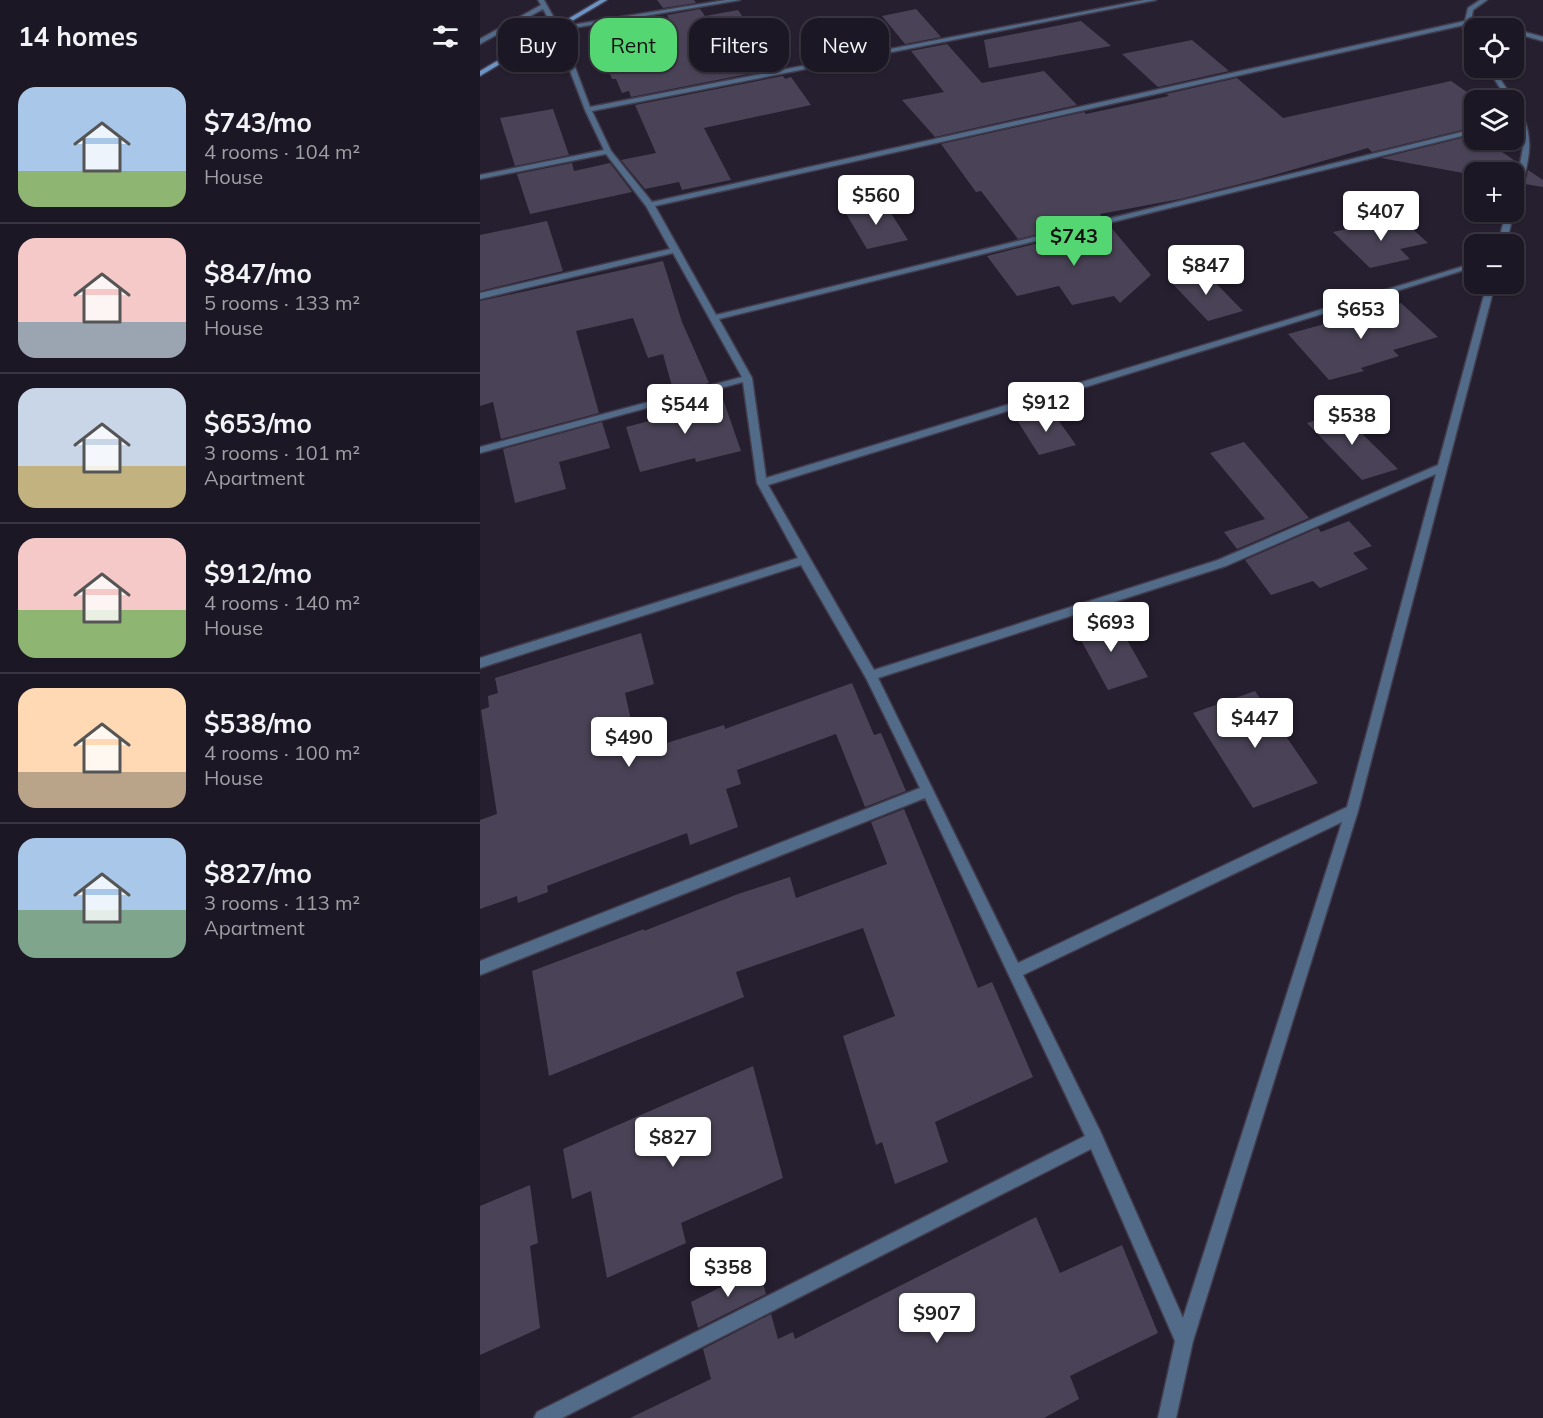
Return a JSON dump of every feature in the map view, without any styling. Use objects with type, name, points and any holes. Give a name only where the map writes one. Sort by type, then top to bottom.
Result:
[{"type":"street","points":[[575,18],[604,0]]},
{"type":"street","points":[[578,26],[737,0]]},
{"type":"street","points":[[588,110],[1153,0]]},
{"type":"street","points":[[1468,18],[1470,9],[1484,0]]},
{"type":"street","points":[[480,42],[542,3],[550,18]]},
{"type":"street","points":[[650,205],[1464,23]]},
{"type":"street","points":[[1524,34],[1543,39]]},
{"type":"street","points":[[480,74],[498,64]]},
{"type":"street","points":[[573,72],[608,151],[650,205],[747,378],[762,483],[871,676],[928,791],[1095,1139],[1184,1341]]},
{"type":"street","points":[[1524,125],[1528,144],[1524,162]]},
{"type":"street","points":[[714,318],[1464,133]]},
{"type":"street","points":[[480,177],[608,151]]},
{"type":"street","points":[[480,296],[675,250]]},
{"type":"street","points":[[762,483],[1464,268]]},
{"type":"street","points":[[1167,1418],[1184,1341],[1352,811],[1488,294]]},
{"type":"street","points":[[480,450],[747,378]]},
{"type":"street","points":[[871,676],[1222,563],[1443,467]]},
{"type":"street","points":[[480,663],[804,560]]},
{"type":"street","points":[[480,968],[928,791]]},
{"type":"street","points":[[1016,971],[1352,811]]},
{"type":"street","points":[[543,1418],[1095,1139]]},
{"type":"building","points":[[657,0],[694,0],[696,3],[663,8]]},
{"type":"building","points":[[700,9],[705,16],[738,10],[744,18],[689,18],[689,72],[758,72],[631,97],[629,91],[622,93],[616,79],[612,79],[609,72],[677,72],[677,18],[668,18],[667,15]]},
{"type":"building","points":[[916,9],[941,37],[905,44],[889,25],[889,18],[882,16]]},
{"type":"building","points":[[1081,21],[1111,46],[989,68],[984,40]]},
{"type":"building","points":[[1192,40],[1229,71],[1158,87],[1122,54]]},
{"type":"building","points":[[947,44],[982,83],[1044,71],[1077,105],[935,137],[902,100],[944,92],[911,51]]},
{"type":"building","points":[[783,76],[785,79],[791,77],[811,105],[704,128],[731,180],[682,190],[679,182],[645,189],[621,160],[656,153],[635,105]]},
{"type":"building","points":[[1237,78],[1283,118],[1451,81],[1464,90],[1464,129],[1372,152],[1368,148],[1180,199],[1100,214],[1103,218],[1018,239],[981,191],[976,192],[941,144],[1084,112],[1086,114],[1169,96],[1166,94]]},
{"type":"building","points":[[553,109],[569,155],[515,166],[500,118]]},
{"type":"building","points":[[1464,137],[1464,150],[1499,150],[1517,162],[1464,162],[1464,173],[1381,158]]},
{"type":"building","points":[[572,163],[574,171],[610,163],[632,192],[530,214],[517,174]]},
{"type":"building","points":[[1528,170],[1543,180],[1543,187],[1525,184]]},
{"type":"building","points":[[884,202],[908,240],[867,249],[845,212]]},
{"type":"building","points":[[1400,218],[1428,243],[1400,249],[1410,259],[1370,268],[1333,232]]},
{"type":"building","points":[[547,221],[563,271],[480,291],[480,235]]},
{"type":"building","points":[[1109,225],[1151,275],[1120,303],[1114,296],[1072,305],[1059,286],[1017,296],[987,256]]},
{"type":"building","points":[[663,261],[682,322],[709,383],[674,393],[663,354],[648,358],[633,318],[576,331],[599,413],[501,439],[493,402],[480,406],[480,301]]},
{"type":"building","points":[[1204,271],[1243,311],[1208,321],[1169,280]]},
{"type":"building","points":[[1401,303],[1438,337],[1393,350],[1399,356],[1361,368],[1364,371],[1329,380],[1288,334]]},
{"type":"building","points":[[713,392],[716,400],[723,399],[741,451],[696,462],[695,458],[640,472],[626,427],[681,413],[677,402]]},
{"type":"building","points":[[1051,410],[1076,445],[1039,455],[1017,420]]},
{"type":"building","points":[[1340,412],[1398,469],[1362,480],[1307,423]]},
{"type":"building","points":[[602,422],[610,448],[559,462],[566,489],[515,503],[503,449]]},
{"type":"building","points":[[1244,442],[1309,518],[1237,549],[1224,532],[1265,519],[1210,453]]},
{"type":"building","points":[[1349,521],[1372,546],[1353,553],[1368,569],[1320,588],[1313,581],[1271,595],[1245,560],[1318,528],[1321,532]]},
{"type":"building","points":[[1114,617],[1148,677],[1108,690],[1075,629]]},
{"type":"building","points":[[641,633],[654,684],[625,693],[638,752],[724,725],[725,729],[852,683],[874,735],[881,733],[906,791],[865,807],[836,734],[737,770],[741,784],[726,789],[738,827],[690,845],[687,833],[547,886],[548,892],[518,903],[517,896],[480,909],[480,820],[497,814],[481,710],[489,707],[488,696],[498,693],[495,678]]},
{"type":"building","points":[[1255,691],[1318,783],[1253,808],[1193,713]]},
{"type":"building","points":[[904,809],[978,988],[992,982],[1033,1077],[935,1122],[948,1162],[895,1184],[882,1142],[876,1145],[843,1036],[895,1016],[863,928],[736,972],[744,997],[549,1076],[532,971],[738,894],[790,877],[796,898],[887,864],[871,822]]},
{"type":"building","points":[[753,1066],[783,1178],[681,1223],[686,1243],[607,1278],[591,1191],[572,1199],[563,1149]]},
{"type":"building","points":[[530,1185],[538,1243],[530,1246],[540,1328],[480,1355],[480,1206]]},
{"type":"building","points":[[1036,1217],[1060,1273],[1122,1245],[1158,1333],[1070,1376],[1079,1399],[1044,1418],[630,1418],[711,1379],[703,1349],[771,1314],[778,1339],[793,1332],[795,1339]]},
{"type":"building","points":[[759,1268],[766,1294],[698,1328],[691,1302]]}]
